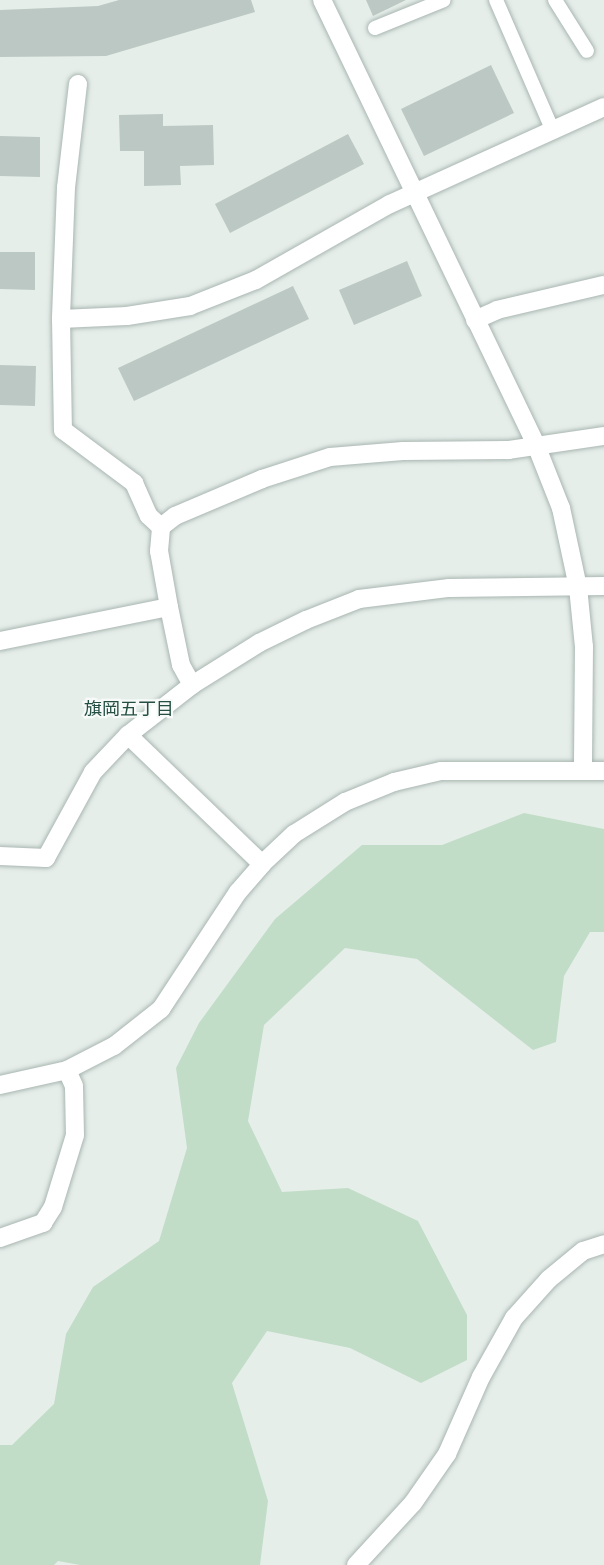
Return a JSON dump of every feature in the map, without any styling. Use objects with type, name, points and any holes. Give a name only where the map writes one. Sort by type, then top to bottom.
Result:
[{"type":"street","points":[[322,0],[536,445],[561,508],[578,587],[584,647],[583,771]]},
{"type":"street","points":[[78,84],[66,187],[61,319],[63,430],[134,483],[149,516],[160,526]]},
{"type":"street","points":[[61,319],[127,316],[190,306],[256,280],[415,193],[604,107]]},
{"type":"street","points":[[475,320],[497,310],[604,285]]},
{"type":"street","points":[[160,526],[175,516],[262,479],[330,457],[404,451],[508,450],[604,436]]},
{"type":"street","points":[[160,526],[159,551],[169,607],[181,665],[192,685]]},
{"type":"street","points":[[0,856],[46,858],[93,772],[128,735],[192,685],[259,643],[359,599],[449,588],[604,586]]},
{"type":"street","points":[[0,640],[169,607]]},
{"type":"street","points":[[128,735],[262,864]]},
{"type":"street","points":[[0,1086],[68,1070],[114,1046],[160,1009],[238,892],[262,864],[294,834],[345,802],[394,782],[441,771],[604,771]]},
{"type":"street","points":[[0,1238],[43,1223],[53,1207],[75,1135],[74,1086],[68,1070]]},
{"type":"street","points":[[356,1565],[413,1503],[447,1454],[481,1377],[514,1318],[549,1279],[583,1251],[604,1244]]},
{"type":"lane","points":[[375,28],[444,0]]},
{"type":"lane","points":[[496,0],[553,131]]},
{"type":"lane","points":[[555,0],[587,51]]},
{"type":"green space","points":[[524,813],[604,829],[604,932],[590,932],[564,976],[556,1042],[533,1050],[417,959],[345,948],[264,1025],[248,1121],[282,1192],[348,1188],[418,1221],[467,1315],[467,1360],[421,1383],[350,1348],[267,1331],[232,1383],[268,1501],[260,1565],[80,1565],[58,1561],[54,1565],[0,1565],[0,1445],[12,1445],[54,1404],[66,1334],[93,1287],[159,1241],[187,1148],[176,1068],[199,1023],[275,919],[362,845],[442,845]]},
{"type":"building","points":[[119,0],[251,0],[255,12],[106,56],[0,57],[0,10],[98,6]]},
{"type":"building","points":[[366,0],[406,0],[373,16]]},
{"type":"building","points":[[491,65],[514,113],[424,156],[401,109]]},
{"type":"building","points":[[163,114],[163,126],[213,125],[214,165],[180,166],[181,185],[144,186],[144,151],[120,151],[119,115]]},
{"type":"building","points":[[348,134],[364,164],[230,233],[215,204]]},
{"type":"building","points":[[0,136],[40,137],[40,177],[0,176]]},
{"type":"building","points":[[0,252],[35,252],[35,290],[0,289]]},
{"type":"building","points":[[407,261],[422,296],[354,325],[339,290]]},
{"type":"building","points":[[293,286],[309,319],[134,401],[118,368]]},
{"type":"building","points":[[0,365],[36,366],[35,406],[0,405]]},
{"type":"district","name":"旗岡五丁目","points":[[129,709]]}]
